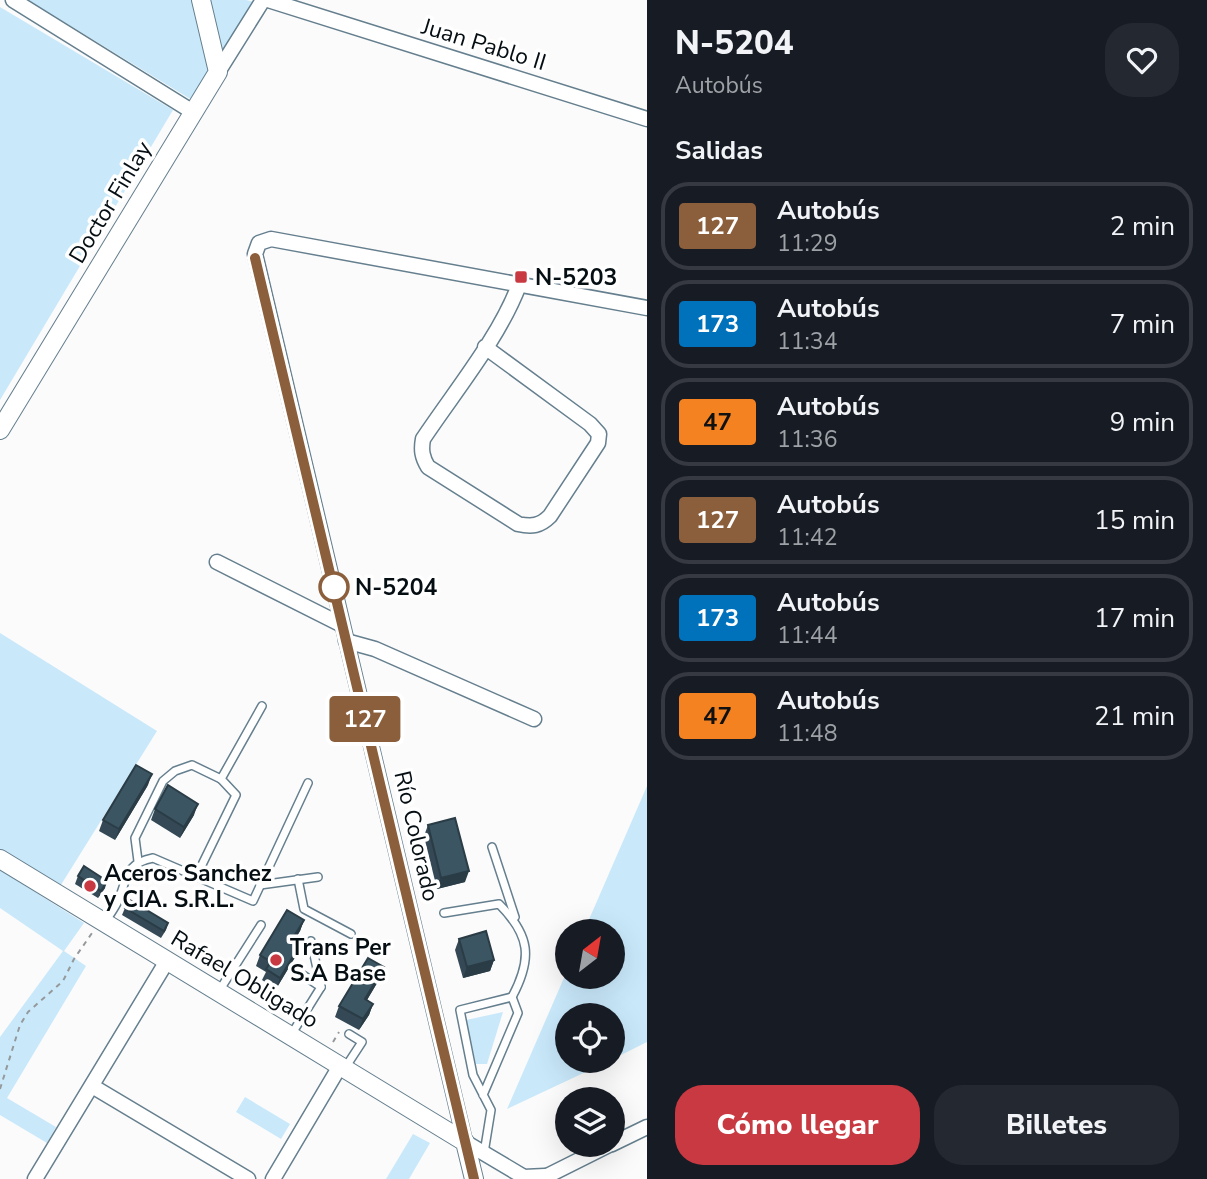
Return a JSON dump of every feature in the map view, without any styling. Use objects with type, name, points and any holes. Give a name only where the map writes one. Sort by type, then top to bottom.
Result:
[{"type":"street","points":[[13,0],[193,111]]},
{"type":"street","points":[[201,0],[218,72]]},
{"type":"street","name":"Doctor Finlay","points":[[0,430],[193,111],[266,0]]},
{"type":"street","name":"Juan Pablo II","points":[[266,0],[647,119]]},
{"type":"street","name":"Río Colorado","points":[[474,1179],[255,258],[259,243],[271,239],[519,285]]},
{"type":"street","points":[[485,347],[599,433],[598,443],[550,516],[544,522],[531,527],[518,524],[428,467],[423,459],[423,439],[509,310],[519,285],[647,308]]},
{"type":"street","points":[[217,562],[342,625]]},
{"type":"street","points":[[346,641],[375,649],[534,719]]},
{"type":"street","name":"Rafael Obligado","points":[[0,859],[465,1142]]},
{"type":"street","points":[[35,1179],[167,961]]},
{"type":"street","points":[[273,1179],[336,1064]]},
{"type":"street","points":[[92,1086],[248,1179]]},
{"type":"street","points":[[625,1138],[647,1128]]},
{"type":"street","points":[[465,1142],[524,1177],[531,1178],[543,1177],[585,1157]]},
{"type":"lane","points":[[222,779],[262,706]]},
{"type":"lane","points":[[138,861],[135,838],[163,781],[175,771],[192,765],[222,779],[236,795],[196,877]]},
{"type":"lane","points":[[102,921],[117,903],[129,871],[138,861],[153,858],[253,901],[308,783]]},
{"type":"lane","points":[[484,1154],[491,1110],[473,1075],[460,1010],[512,997],[520,982],[527,948],[492,847]]},
{"type":"lane","points":[[260,885],[318,877]]},
{"type":"lane","points":[[298,879],[304,909],[351,934]]},
{"type":"lane","points":[[443,913],[499,904],[516,921]]},
{"type":"lane","points":[[219,992],[261,925]]},
{"type":"lane","points":[[291,1036],[321,987],[311,941]]},
{"type":"lane","points":[[303,975],[321,987]]},
{"type":"lane","points":[[483,1095],[518,1013],[512,997]]},
{"type":"lane","points":[[336,1064],[362,1042],[349,1034]]},
{"type":"path","points":[[0,1089],[20,1025],[28,1012],[63,981],[74,959],[102,921]]},
{"type":"path","points":[[250,1011],[267,984]]},
{"type":"path","points":[[336,1064],[345,1022]]},
{"type":"shaded area","points":[[28,0],[193,0],[209,71],[192,100]]},
{"type":"shaded area","points":[[209,0],[255,2],[221,56]]},
{"type":"shaded area","points":[[0,7],[173,110],[0,400]]},
{"type":"shaded area","points":[[0,633],[157,731],[59,888],[0,852]]},
{"type":"shaded area","points":[[647,786],[647,1042],[625,1053],[625,1003],[555,1003],[555,1073],[584,1073],[507,1109],[559,989],[625,989],[625,919],[589,919]]},
{"type":"shaded area","points":[[0,870],[84,923],[64,951],[86,966],[7,1098],[56,1127],[47,1143],[0,1115],[0,1037],[63,951],[0,908]]},
{"type":"shaded area","points":[[503,1012],[487,1064],[476,1064],[466,1020]]},
{"type":"shaded area","points":[[245,1097],[290,1124],[281,1139],[236,1112]]},
{"type":"shaded area","points":[[413,1134],[430,1143],[409,1179],[386,1179]]},
{"type":"building","points":[[136,765],[152,774],[119,829],[103,820]]},
{"type":"building","points":[[168,785],[198,804],[184,827],[155,809]]},
{"type":"building","points":[[455,818],[469,871],[441,878],[428,825]]},
{"type":"building","points":[[84,866],[107,881],[101,891],[78,876]]},
{"type":"building","points":[[130,900],[168,923],[164,931],[125,908]]},
{"type":"building","name":"Trans Per S.A Base","points":[[287,910],[304,920],[293,938],[301,943],[280,978],[266,969],[271,962],[260,955]]},
{"type":"building","points":[[486,931],[494,960],[467,967],[459,939]]},
{"type":"building","points":[[368,958],[384,967],[365,999],[373,1004],[363,1019],[339,1006]]},
{"type":"bus line","name":"127","points":[[255,258],[474,1179]]},
{"type":"place","name":"N-5203","points":[[521,277]]},
{"type":"place","name":"N-5204","points":[[334,587]]},
{"type":"place","name":"Aceros Sanchez y CIA. S.R.L.","points":[[90,886]]},
{"type":"place","name":"Trans Per S.A Base","points":[[276,960]]}]
